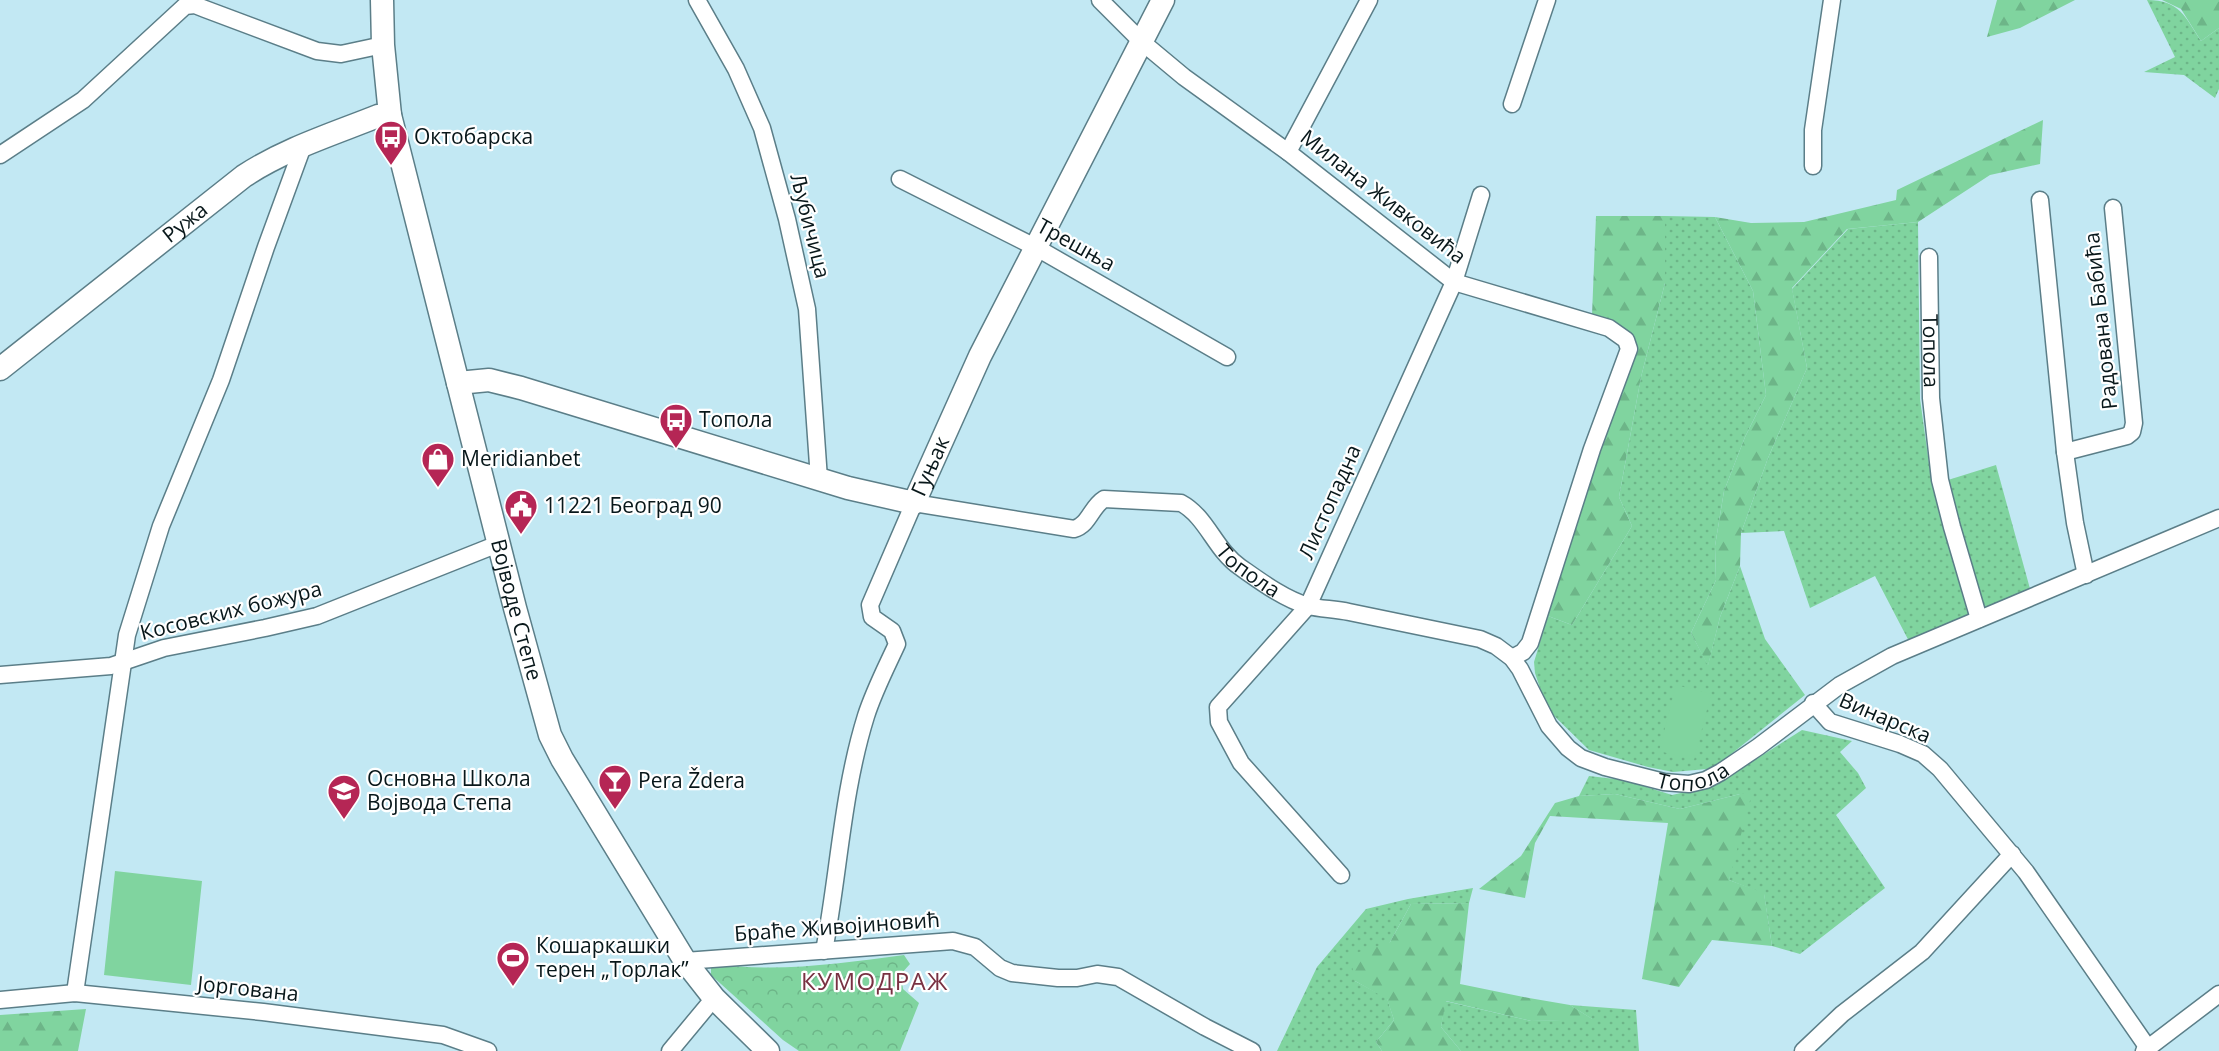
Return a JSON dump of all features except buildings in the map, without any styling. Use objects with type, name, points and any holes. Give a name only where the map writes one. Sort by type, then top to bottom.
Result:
[{"type":"street","name":"Војводе Степе","points":[[382,0],[382,45],[390,115],[498,544],[555,748],[685,962],[714,998],[768,1051]]},
{"type":"street","name":"Љубичица","points":[[697,0],[736,69],[762,128],[787,219],[807,309],[819,479]]},
{"type":"street","name":"Милана Живковића","points":[[1100,0],[1142,42],[1184,77],[1288,152],[1454,282],[1609,328],[1626,340],[1629,349],[1592,449],[1530,644],[1523,652],[1512,658]]},
{"type":"street","name":"Гуњак","points":[[824,951],[844,809],[862,732],[881,679],[897,644],[892,630],[872,617],[870,605],[980,356],[1162,0]]},
{"type":"street","points":[[1288,152],[1369,0]]},
{"type":"street","points":[[1512,104],[1547,0]]},
{"type":"street","points":[[1813,166],[1813,130],[1832,0]]},
{"type":"street","points":[[0,155],[83,100],[189,4],[317,51],[341,54],[382,45]]},
{"type":"street","name":"Ружа","points":[[0,369],[235,182],[265,163],[303,146],[378,116],[390,115]]},
{"type":"street","points":[[75,993],[123,662],[132,615],[162,526],[221,380],[303,146]]},
{"type":"street","name":"Трешња","points":[[900,179],[1037,248],[1227,357]]},
{"type":"street","name":"Листопадна","points":[[1341,875],[1241,763],[1219,722],[1218,707],[1308,606],[1454,282],[1481,195]]},
{"type":"street","points":[[2040,200],[2066,452],[2075,523],[2086,575]]},
{"type":"street","name":"Радована Бабића","points":[[2066,452],[2127,436],[2132,432],[2134,423],[2113,208]]},
{"type":"street","name":"Топола","points":[[1929,257],[1931,398],[1940,480],[1979,619]]},
{"type":"street","name":"Топола","points":[[458,383],[489,380],[521,388],[819,479],[914,503],[1074,530],[1082,526],[1095,506],[1104,499],[1181,503],[1197,514],[1219,546],[1237,565],[1290,598],[1308,606],[1480,639],[1496,646],[1512,658],[1549,726],[1557,738],[1574,753],[1605,767],[1677,784],[1706,780],[1758,747],[1840,684],[1892,656],[2219,518]]},
{"type":"street","name":"Косовских божура","points":[[0,675],[111,666],[164,648],[317,616],[498,544]]},
{"type":"street","name":"Винарска","points":[[1814,703],[1830,722],[1900,744],[1923,754],[1940,769],[2012,854],[2060,917],[2146,1050]]},
{"type":"street","points":[[1803,1051],[1842,1014],[1922,952],[2012,854]]},
{"type":"street","name":"Браће Живојиновић","points":[[685,962],[953,941],[975,948],[1000,968],[1012,973],[1058,978],[1108,974],[1118,977],[1252,1051]]},
{"type":"street","name":"Јоргована","points":[[0,1000],[75,993],[263,1012],[443,1035],[488,1051]]},
{"type":"street","points":[[2146,1050],[2219,994]]},
{"type":"street","points":[[670,1051],[714,998]]},
{"type":"green space","points":[[1997,0],[2075,0],[2020,28],[1987,37]]},
{"type":"green space","points":[[2147,0],[2167,3],[2174,7],[2186,17],[2201,41],[2219,28],[2219,89],[2215,98],[2184,75],[2144,72],[2175,57]]},
{"type":"green space","points":[[2162,0],[2219,0],[2219,28],[2201,41],[2181,9]]},
{"type":"green space","points":[[2043,120],[2040,164],[1990,175],[1918,222],[1847,229],[1792,288],[1807,368],[1768,458],[1741,533],[1740,566],[1720,617],[1708,666],[1691,633],[1716,580],[1715,546],[1724,491],[1745,437],[1766,395],[1753,291],[1715,217],[1751,223],[1804,222],[1896,200],[1897,190]]},
{"type":"green space","points":[[1596,216],[1665,216],[1665,283],[1641,377],[1619,497],[1632,526],[1572,625],[1548,616],[1592,449],[1622,386],[1621,335],[1592,315]]},
{"type":"green space","points":[[1665,216],[1715,217],[1753,291],[1766,395],[1745,437],[1724,491],[1715,546],[1716,580],[1691,633],[1708,665],[1720,617],[1740,566],[1765,639],[1805,695],[1720,763],[1707,769],[1673,772],[1589,750],[1547,709],[1535,673],[1534,662],[1548,616],[1572,625],[1632,526],[1619,497],[1641,377],[1665,283]]},
{"type":"green space","points":[[1918,222],[1920,399],[1932,485],[1996,465],[2032,596],[1912,647],[1875,576],[1810,608],[1784,531],[1741,533],[1768,458],[1807,368],[1792,289],[1848,229]]},
{"type":"green space","points":[[1676,685],[1711,694],[1694,760],[1659,751]]},
{"type":"green space","points":[[1802,730],[1852,741],[1840,752],[1858,773],[1866,788],[1836,815],[1885,888],[1800,954],[1772,946],[1764,894],[1729,880],[1740,794],[1680,809],[1615,794],[1579,796],[1589,776],[1624,780],[1672,795],[1703,788],[1725,779]]},
{"type":"green space","points":[[1752,793],[1729,880],[1764,893],[1772,946],[1712,940],[1679,987],[1642,979],[1668,823],[1550,816],[1535,843],[1525,898],[1479,889],[1521,856],[1555,803],[1579,796],[1615,794],[1680,809]]},
{"type":"green space","points":[[115,871],[202,881],[191,985],[104,975]]},
{"type":"green space","points":[[1473,888],[1469,903],[1411,904],[1390,942],[1355,981],[1387,998],[1394,1020],[1376,1042],[1382,1051],[1277,1051],[1317,967],[1366,909]]},
{"type":"green space","points":[[1469,903],[1460,984],[1570,1005],[1594,1020],[1531,1021],[1446,1001],[1441,1027],[1461,1051],[1382,1051],[1376,1042],[1394,1020],[1387,999],[1355,981],[1350,955],[1390,942],[1411,904]]},
{"type":"green space","points":[[904,955],[910,964],[901,974],[903,989],[919,1003],[900,1051],[799,1051],[783,1040],[711,975],[711,968],[716,964],[739,967],[786,967],[834,964]]},
{"type":"green space","points":[[1445,1001],[1531,1021],[1592,1019],[1570,1005],[1636,1010],[1639,1051],[1461,1051],[1441,1027]]},
{"type":"green space","points":[[86,1009],[78,1051],[0,1051],[0,1015]]},
{"type":"place","name":"Октобарска","points":[[391,166]]},
{"type":"place","name":"Топола","points":[[676,449]]},
{"type":"place","name":"Meridianbet","points":[[438,488]]},
{"type":"place","name":"11221 Београд 90","points":[[521,535]]},
{"type":"place","name":"Pera Ždera","points":[[615,810]]},
{"type":"place","name":"Основна Школа Војвода Степа","points":[[344,820]]},
{"type":"place","name":"Кошаркашки терен „Торлак”","points":[[513,987]]},
{"type":"district","name":"КУМОДРАЖ","points":[[875,982]]}]
